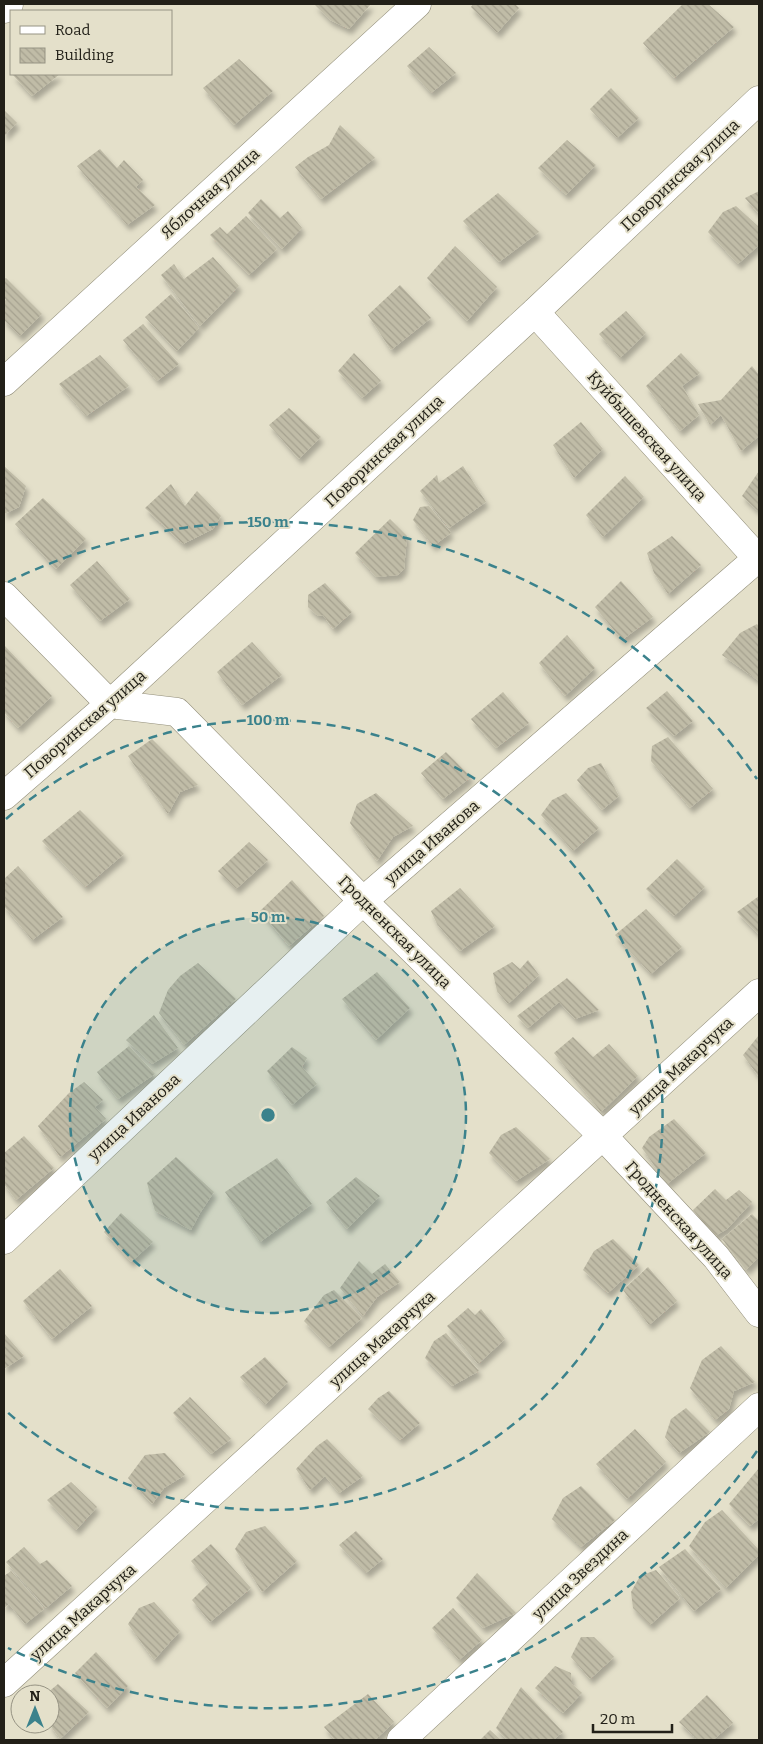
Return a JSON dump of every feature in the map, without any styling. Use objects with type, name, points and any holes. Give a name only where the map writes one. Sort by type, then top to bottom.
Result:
[{"type":"street","points":[[4,9],[9,4]]},
{"type":"street","name":"Яблочная улица","points":[[4,382],[417,4]]},
{"type":"street","name":"Поворинская улица","points":[[4,796],[110,704],[535,312],[759,100]]},
{"type":"street","name":"Куйбышевская улица","points":[[535,312],[759,559]]},
{"type":"street","name":"улица Иванова","points":[[4,1240],[364,901],[759,559]]},
{"type":"street","points":[[4,596],[110,704]]},
{"type":"street","name":"Гродненская улица","points":[[110,704],[177,712],[364,901],[604,1136],[716,1257],[759,1313]]},
{"type":"street","name":"улица Макарчука","points":[[4,1683],[759,993]]},
{"type":"street","name":"улица Звездина","points":[[401,1740],[759,1407]]},
{"type":"building","points":[[314,4],[371,4],[349,29],[330,20]]},
{"type":"building","points":[[473,4],[515,4],[519,8],[497,33],[471,7]]},
{"type":"building","points":[[683,4],[708,4],[734,27],[674,78],[643,43]]},
{"type":"building","points":[[429,47],[456,73],[431,93],[407,66]]},
{"type":"building","points":[[239,59],[273,91],[234,125],[203,88]]},
{"type":"building","points":[[13,75],[59,75],[32,96]]},
{"type":"building","points":[[611,88],[639,118],[617,138],[590,109]]},
{"type":"building","points":[[4,110],[17,123],[4,136]]},
{"type":"building","points":[[340,125],[375,158],[321,199],[295,167],[329,145]]},
{"type":"building","points":[[567,140],[596,165],[566,195],[538,168]]},
{"type":"building","points":[[100,149],[117,168],[124,160],[143,180],[136,187],[155,205],[127,225],[77,166]]},
{"type":"building","points":[[759,191],[759,214],[745,198]]},
{"type":"building","points":[[498,193],[539,232],[499,262],[463,221]]},
{"type":"building","points":[[261,199],[280,218],[288,211],[302,228],[282,249],[248,213]]},
{"type":"building","points":[[736,206],[759,227],[759,245],[738,264],[708,232],[723,212]]},
{"type":"building","points":[[246,216],[277,249],[249,275],[210,235],[220,227],[227,234]]},
{"type":"building","points":[[455,246],[497,287],[467,321],[427,278]]},
{"type":"building","points":[[213,257],[239,286],[200,326],[161,275],[174,264],[184,279]]},
{"type":"building","points":[[6,278],[42,314],[20,336],[4,320],[4,301],[6,300],[4,297],[4,279]]},
{"type":"building","points":[[400,285],[431,318],[391,350],[368,315]]},
{"type":"building","points":[[171,294],[199,328],[177,351],[145,317]]},
{"type":"building","points":[[626,311],[646,333],[620,358],[599,334]]},
{"type":"building","points":[[143,324],[179,364],[157,381],[123,340]]},
{"type":"building","points":[[354,353],[381,381],[362,398],[338,371]]},
{"type":"building","points":[[681,353],[700,373],[682,386],[699,415],[680,431],[646,386]]},
{"type":"building","points":[[100,355],[129,386],[86,416],[59,384]]},
{"type":"building","points":[[752,366],[759,375],[759,436],[741,451],[721,415],[710,425],[698,404],[721,400]]},
{"type":"building","points":[[289,408],[321,437],[299,459],[269,425]]},
{"type":"building","points":[[581,422],[603,449],[574,478],[553,445]]},
{"type":"building","points":[[4,466],[26,486],[19,507],[4,514]]},
{"type":"building","points":[[463,466],[486,502],[449,528],[420,491],[437,475],[439,483]]},
{"type":"building","points":[[759,471],[759,512],[742,496]]},
{"type":"building","points":[[625,476],[644,497],[603,537],[586,515]]},
{"type":"building","points":[[171,484],[185,506],[197,491],[221,516],[213,529],[183,544],[145,508]]},
{"type":"building","points":[[43,498],[86,539],[56,569],[15,524]]},
{"type":"building","points":[[429,506],[451,533],[433,546],[413,520],[420,507]]},
{"type":"building","points":[[390,519],[407,536],[404,569],[398,575],[376,577],[355,553]]},
{"type":"building","points":[[672,536],[701,565],[668,594],[654,573],[647,553]]},
{"type":"building","points":[[97,561],[130,599],[100,621],[70,585]]},
{"type":"building","points":[[621,581],[653,617],[622,640],[595,607]]},
{"type":"building","points":[[325,583],[352,612],[333,629],[323,615],[318,616],[308,607],[308,595]]},
{"type":"building","points":[[757,624],[759,627],[759,681],[722,655],[740,633]]},
{"type":"building","points":[[567,635],[595,668],[565,696],[539,663]]},
{"type":"building","points":[[252,642],[282,675],[242,705],[217,672]]},
{"type":"building","points":[[4,645],[52,696],[18,728],[4,712]]},
{"type":"building","points":[[667,691],[693,721],[674,736],[646,708]]},
{"type":"building","points":[[503,692],[529,723],[496,748],[471,719]]},
{"type":"building","points":[[668,737],[713,789],[690,808],[651,761],[652,746]]},
{"type":"building","points":[[152,739],[198,785],[180,792],[168,814],[128,756]]},
{"type":"building","points":[[446,752],[471,777],[443,799],[421,773]]},
{"type":"building","points":[[601,763],[619,796],[602,810],[577,780],[588,768]]},
{"type":"building","points":[[376,793],[413,826],[393,837],[377,861],[350,823],[357,804]]},
{"type":"building","points":[[566,793],[599,828],[573,851],[541,815],[552,800]]},
{"type":"building","points":[[80,810],[124,854],[85,887],[42,841]]},
{"type":"building","points":[[249,842],[268,860],[236,889],[218,871]]},
{"type":"building","points":[[677,859],[705,887],[674,916],[646,889]]},
{"type":"building","points":[[18,866],[63,917],[32,940],[4,906],[4,879]]},
{"type":"building","points":[[292,880],[324,916],[289,946],[260,911]]},
{"type":"building","points":[[460,888],[495,926],[460,951],[437,924],[431,911]]},
{"type":"building","points":[[759,896],[759,935],[737,912]]},
{"type":"building","points":[[646,909],[682,947],[651,974],[615,935]]},
{"type":"building","points":[[528,960],[539,975],[508,1004],[497,991],[493,973],[512,962],[520,969]]},
{"type":"building","points":[[198,963],[236,999],[184,1045],[159,1013],[168,990],[180,976]]},
{"type":"building","points":[[377,972],[410,1008],[376,1040],[342,999]]},
{"type":"building","points":[[567,978],[599,1010],[575,1019],[559,1002],[528,1028],[517,1016]]},
{"type":"building","points":[[154,1015],[178,1048],[152,1064],[126,1040]]},
{"type":"building","points":[[759,1035],[759,1077],[743,1055]]},
{"type":"building","points":[[573,1037],[593,1057],[609,1044],[638,1076],[601,1112],[554,1053]]},
{"type":"building","points":[[129,1046],[155,1074],[118,1099],[97,1072]]},
{"type":"building","points":[[292,1047],[307,1058],[302,1067],[317,1084],[292,1105],[267,1071]]},
{"type":"building","points":[[84,1082],[103,1100],[95,1107],[106,1119],[60,1157],[38,1126],[69,1093]]},
{"type":"building","points":[[674,1119],[706,1153],[667,1184],[642,1148],[649,1137]]},
{"type":"building","points":[[516,1127],[550,1159],[516,1181],[489,1153],[501,1135]]},
{"type":"building","points":[[24,1136],[54,1168],[16,1200],[4,1184],[4,1153]]},
{"type":"building","points":[[176,1157],[214,1192],[191,1230],[155,1211],[147,1183]]},
{"type":"building","points":[[277,1158],[312,1204],[260,1242],[225,1192]]},
{"type":"building","points":[[356,1177],[380,1196],[347,1229],[326,1202]]},
{"type":"building","points":[[715,1189],[726,1200],[739,1190],[752,1202],[727,1229],[715,1236],[693,1210]]},
{"type":"building","points":[[121,1213],[153,1242],[131,1262],[104,1232]]},
{"type":"building","points":[[752,1214],[759,1221],[759,1257],[746,1270],[722,1239]]},
{"type":"building","points":[[613,1239],[639,1265],[608,1293],[583,1270],[594,1251]]},
{"type":"building","points":[[359,1261],[372,1274],[385,1264],[400,1282],[377,1297],[363,1316],[340,1288]]},
{"type":"building","points":[[648,1267],[677,1301],[649,1325],[623,1290]]},
{"type":"building","points":[[60,1269],[92,1306],[52,1339],[23,1301]]},
{"type":"building","points":[[334,1290],[362,1318],[329,1347],[304,1321],[324,1295]]},
{"type":"building","points":[[468,1308],[475,1315],[481,1309],[505,1339],[478,1364],[447,1326]]},
{"type":"building","points":[[4,1333],[24,1356],[4,1369]]},
{"type":"building","points":[[446,1333],[479,1371],[452,1386],[425,1358],[434,1341]]},
{"type":"building","points":[[721,1346],[755,1382],[734,1391],[729,1409],[715,1420],[690,1388],[702,1360]]},
{"type":"building","points":[[265,1357],[288,1382],[265,1405],[240,1377]]},
{"type":"building","points":[[389,1391],[420,1423],[400,1440],[368,1409],[378,1398]]},
{"type":"building","points":[[190,1397],[231,1439],[211,1454],[173,1413]]},
{"type":"building","points":[[686,1408],[710,1432],[679,1453],[665,1437],[671,1419]]},
{"type":"building","points":[[635,1429],[666,1462],[627,1499],[596,1464]]},
{"type":"building","points":[[327,1439],[363,1476],[339,1493],[325,1476],[310,1490],[296,1469],[317,1446]]},
{"type":"building","points":[[165,1453],[185,1475],[164,1488],[152,1504],[128,1478],[145,1455]]},
{"type":"building","points":[[759,1468],[759,1519],[750,1526],[729,1504]]},
{"type":"building","points":[[71,1482],[97,1507],[76,1530],[47,1500]]},
{"type":"building","points":[[581,1486],[615,1520],[581,1547],[552,1519],[563,1498]]},
{"type":"building","points":[[722,1510],[759,1550],[759,1555],[726,1588],[689,1546],[705,1522]]},
{"type":"building","points":[[265,1526],[297,1561],[262,1592],[235,1549],[246,1532]]},
{"type":"building","points":[[356,1531],[383,1559],[366,1573],[339,1545]]},
{"type":"building","points":[[211,1544],[251,1588],[210,1622],[192,1600],[209,1583],[191,1561]]},
{"type":"building","points":[[24,1547],[40,1564],[47,1560],[72,1586],[46,1608],[6,1562]]},
{"type":"building","points":[[685,1549],[721,1589],[694,1611],[659,1567]]},
{"type":"building","points":[[656,1570],[680,1598],[650,1625],[633,1608],[631,1592],[640,1576]]},
{"type":"building","points":[[11,1571],[44,1609],[25,1624],[9,1604],[4,1608],[4,1576]]},
{"type":"building","points":[[477,1573],[516,1613],[483,1628],[456,1598]]},
{"type":"building","points":[[154,1602],[180,1631],[154,1660],[128,1624],[139,1608]]},
{"type":"building","points":[[453,1608],[482,1640],[459,1660],[432,1628]]},
{"type":"building","points":[[581,1637],[594,1637],[614,1657],[590,1679],[571,1657]]},
{"type":"building","points":[[96,1652],[128,1686],[107,1708],[75,1673]]},
{"type":"building","points":[[555,1666],[571,1673],[572,1684],[582,1693],[563,1713],[535,1688]]},
{"type":"building","points":[[60,1686],[89,1712],[60,1739],[56,1734],[60,1734]]},
{"type":"building","points":[[521,1687],[563,1732],[553,1740],[507,1740],[496,1728]]},
{"type":"building","points":[[368,1694],[394,1722],[375,1740],[335,1740],[324,1727]]},
{"type":"building","points":[[707,1695],[733,1723],[713,1740],[698,1740],[679,1722]]},
{"type":"building","points":[[490,1730],[501,1740],[480,1740]]}]
